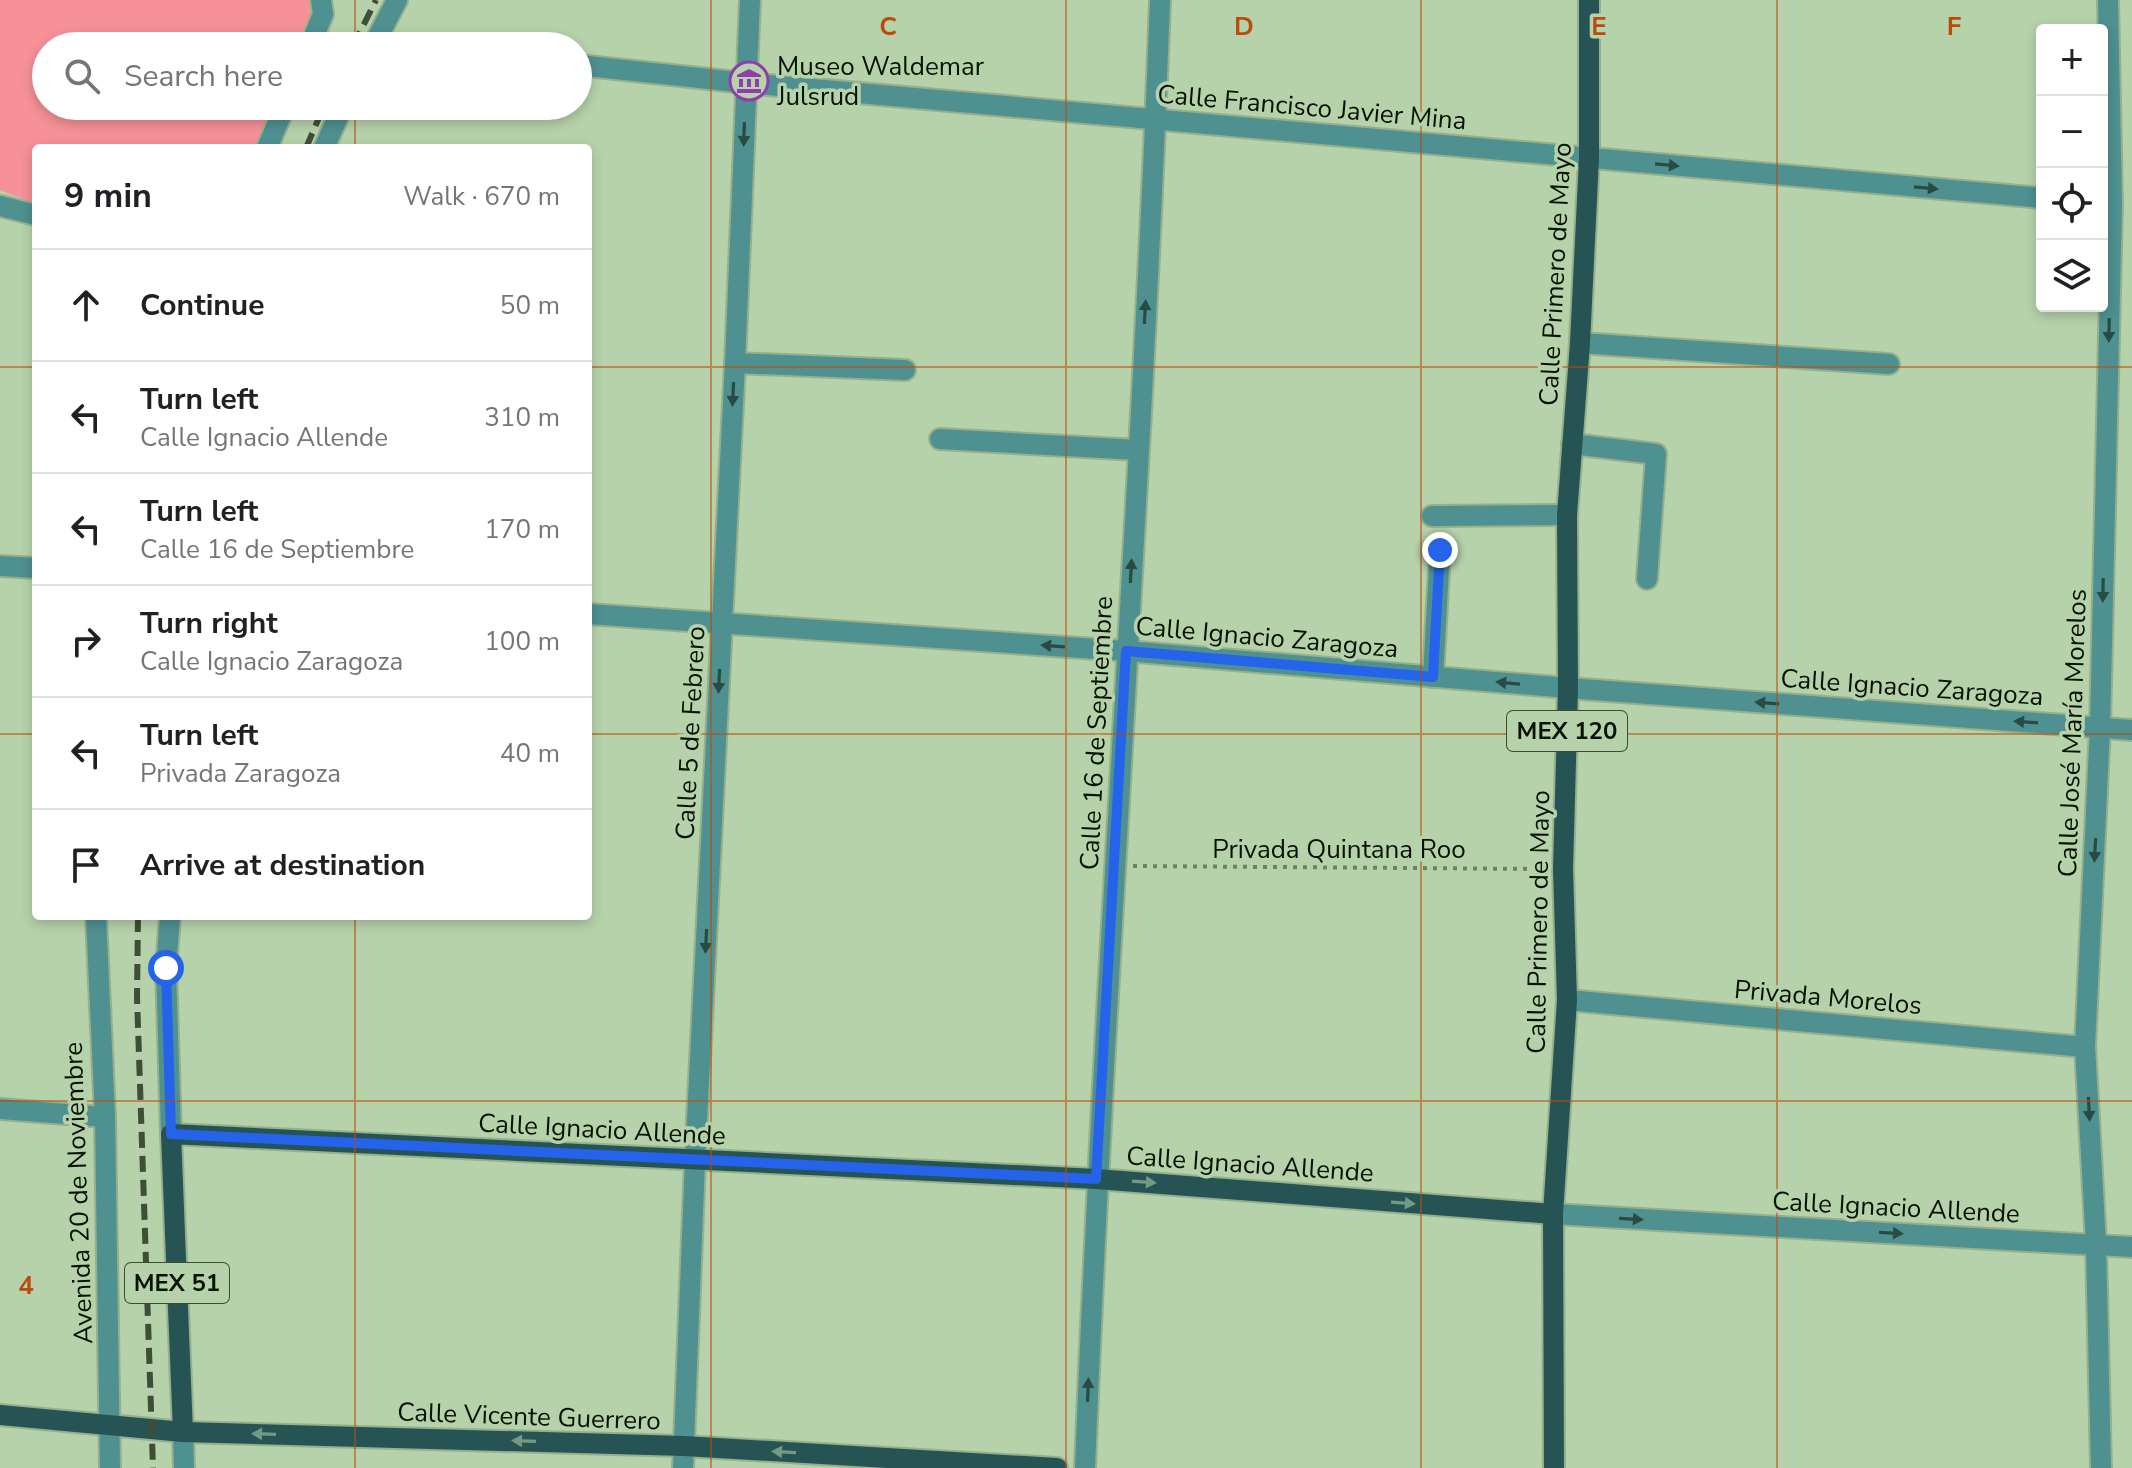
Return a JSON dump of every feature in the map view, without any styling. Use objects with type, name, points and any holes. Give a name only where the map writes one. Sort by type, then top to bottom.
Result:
[{"type":"main road","name":"Calle Primero de Mayo","points":[[1552,1466],[1553,1214],[1567,1000],[1563,869],[1568,688],[1567,515],[1589,158],[1589,0]]},
{"type":"main road","name":"Calle Ignacio Allende","points":[[171,1134],[1096,1179],[1553,1214]]},
{"type":"main road","name":"MEX 51","points":[[171,1134],[183,1432]]},
{"type":"main road","name":"Calle Vicente Guerrero","points":[[0,1415],[183,1432],[684,1446],[1057,1468]]},
{"type":"street","points":[[316,32],[323,14],[321,0]]},
{"type":"street","points":[[381,32],[397,0]]},
{"type":"street","name":"Calle 5 de Febrero","points":[[683,1468],[750,0]]},
{"type":"street","name":"Calle 16 de Septiembre","points":[[1085,1468],[1096,1179],[1138,450],[1160,0]]},
{"type":"street","name":"Calle José María Morelos","points":[[2101,1468],[2096,1244],[2085,1047],[2100,727],[2115,204],[2108,0]]},
{"type":"street","name":"Calle Francisco Javier Mina","points":[[592,66],[746,83],[2036,197]]},
{"type":"street","points":[[269,144],[279,120]]},
{"type":"street","points":[[326,144],[337,120]]},
{"type":"street","points":[[0,206],[32,214]]},
{"type":"street","points":[[1580,343],[1889,364]]},
{"type":"street","points":[[735,363],[905,370]]},
{"type":"street","points":[[940,439],[1138,450]]},
{"type":"street","points":[[1572,444],[1656,454],[1647,579]]},
{"type":"street","points":[[1432,516],[1567,515]]},
{"type":"street","points":[[1433,677],[1440,550]]},
{"type":"street","points":[[0,566],[32,568]]},
{"type":"street","name":"Calle Ignacio Zaragoza","points":[[592,614],[1126,651],[2132,730]]},
{"type":"street","name":"Avenida 20 de Noviembre","points":[[96,920],[105,1117],[110,1468]]},
{"type":"street","points":[[170,920],[166,968],[171,1134]]},
{"type":"street","name":"Privada Morelos","points":[[1567,1000],[2085,1047]]},
{"type":"street","points":[[0,1109],[105,1117]]},
{"type":"street","name":"Calle Ignacio Allende","points":[[1553,1214],[2132,1247]]},
{"type":"street","points":[[183,1432],[184,1468]]},
{"type":"path","name":"Privada Quintana Roo","points":[[1114,865],[1563,869]]},
{"type":"shaded area","points":[[0,0],[312,0],[314,10],[306,32],[32,32],[32,120],[273,120],[264,144],[32,144],[32,202],[0,190]]},
{"type":"railway","points":[[360,32],[376,0]]},
{"type":"railway","points":[[308,144],[318,120]]},
{"type":"railway","points":[[138,920],[137,997],[153,1468]]},
{"type":"place","name":"Museo Waldemar Julsrud","points":[[749,81]]},
{"type":"route","points":[[166,968],[171,1134],[1096,1179],[1126,651],[1433,677],[1440,550]]}]
